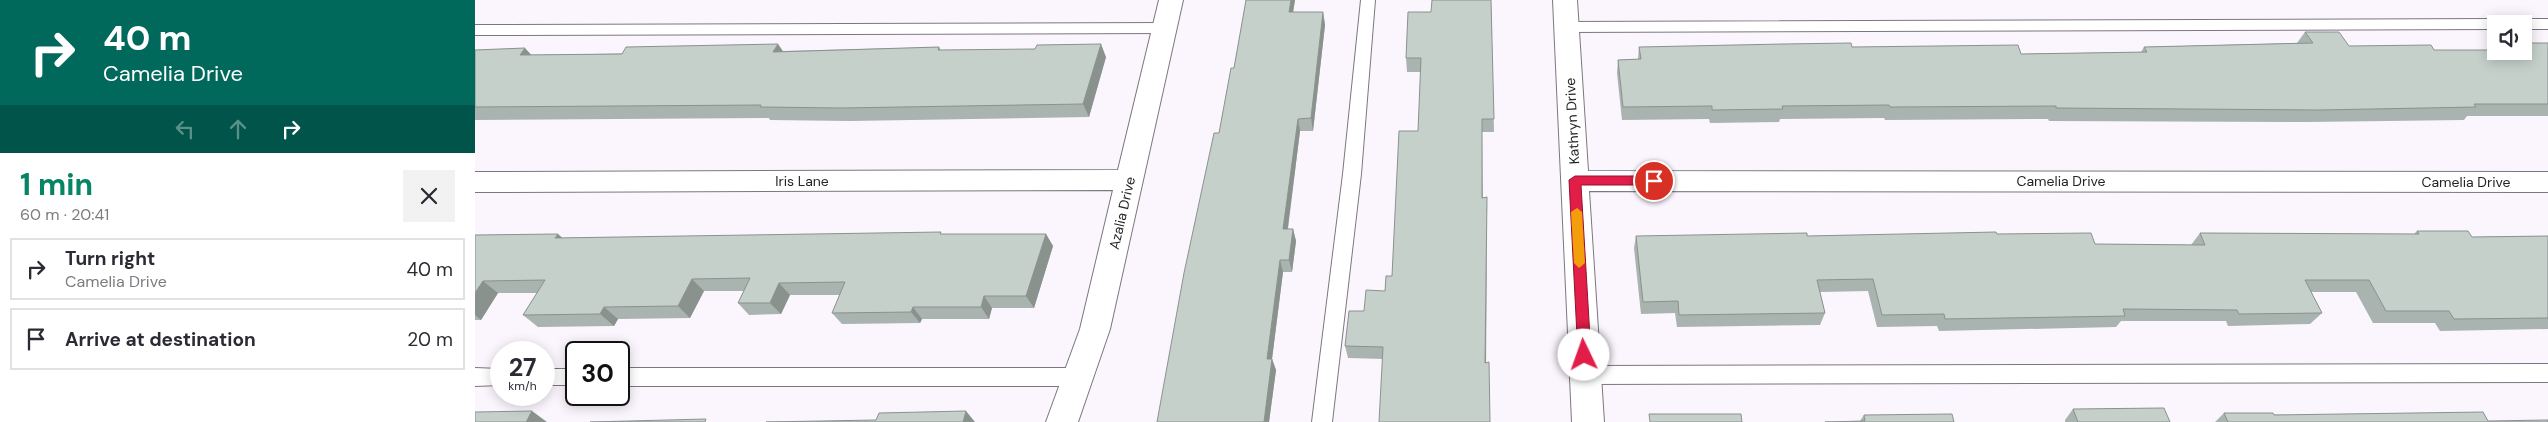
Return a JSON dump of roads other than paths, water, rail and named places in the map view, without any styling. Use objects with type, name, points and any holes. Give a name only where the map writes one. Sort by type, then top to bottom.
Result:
[{"type":"street","name":"Azalia Drive","points":[[1062,422],[1095,329],[1171,0]]},
{"type":"street","name":"Kathryn Drive","points":[[1565,0],[1588,422]]},
{"type":"street","name":"Iris Lane","points":[[475,182],[1129,180]]},
{"type":"street","name":"Camelia Drive","points":[[1575,180],[2548,182]]},
{"type":"lane","points":[[1322,422],[1352,174],[1368,0]]},
{"type":"lane","points":[[1566,27],[2487,24]]},
{"type":"lane","points":[[2532,24],[2548,24]]},
{"type":"lane","points":[[475,30],[1165,28]]},
{"type":"lane","points":[[1585,374],[2548,373]]},
{"type":"lane","points":[[475,377],[490,377]]},
{"type":"lane","points":[[630,377],[1078,378]]}]
